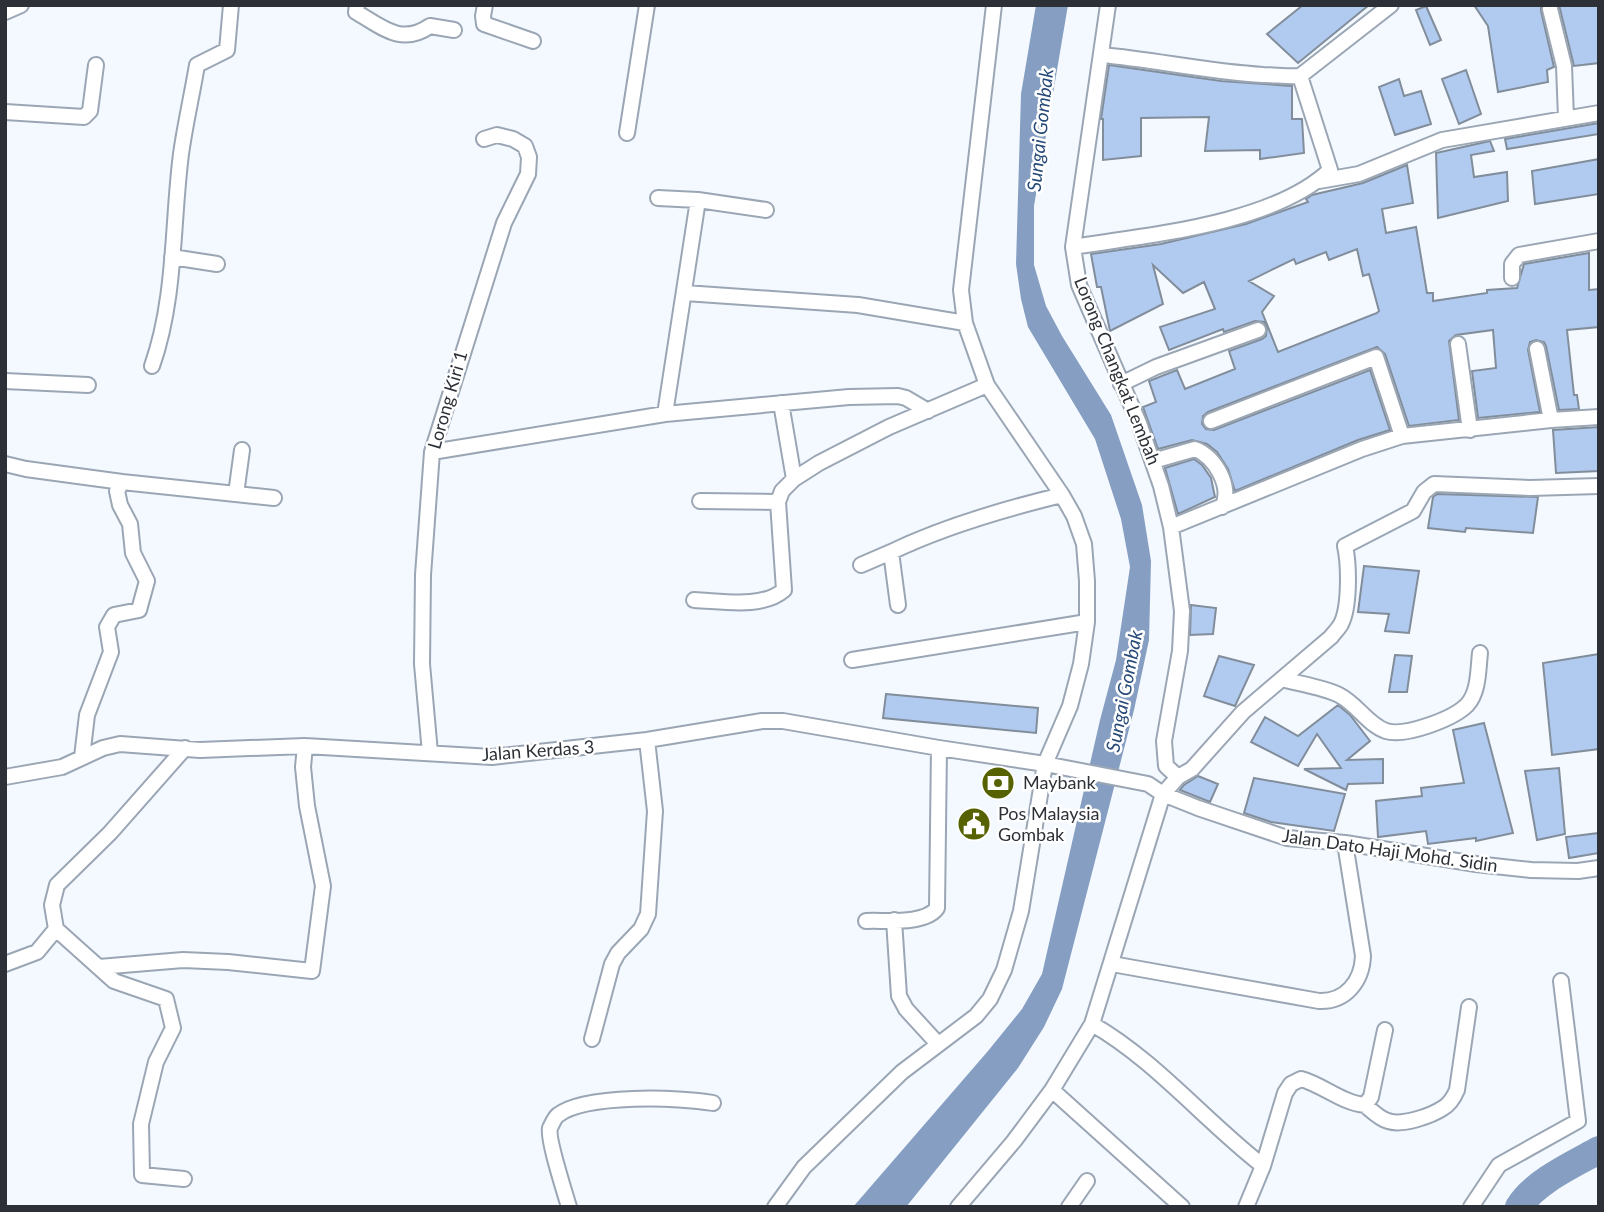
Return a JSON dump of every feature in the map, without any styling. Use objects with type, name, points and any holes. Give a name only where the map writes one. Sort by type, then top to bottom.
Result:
[{"type":"street","points":[[5,12],[21,5]]},
{"type":"street","points":[[152,366],[161,340],[181,154],[197,65],[227,50],[231,5]]},
{"type":"street","points":[[356,5],[356,12],[400,36],[421,32],[430,26],[454,30]]},
{"type":"street","points":[[485,5],[484,24],[533,41]]},
{"type":"street","points":[[628,132],[647,5]]},
{"type":"street","points":[[775,1207],[804,1167],[902,1072],[976,1016],[990,999],[1004,970],[1021,911],[1045,764],[1076,688],[1087,622],[1084,544],[1074,516],[1062,495],[987,385],[965,323],[961,290],[995,5]]},
{"type":"street","name":"Lorong Changkat Lembah","points":[[1108,5],[1073,247],[1080,285],[1139,423],[1153,461],[1171,527],[1181,625],[1180,652],[1164,741],[1166,766],[1178,777]]},
{"type":"street","points":[[1102,55],[1246,74],[1300,76],[1391,5]]},
{"type":"street","points":[[1550,9],[1564,66],[1566,118]]},
{"type":"street","points":[[5,112],[84,117],[90,111],[96,65]]},
{"type":"street","points":[[1073,247],[1212,225],[1295,196],[1318,181],[1329,170],[1300,76]]},
{"type":"street","points":[[1318,181],[1359,174],[1442,140],[1599,113]]},
{"type":"street","name":"Lorong Kiri 1","points":[[430,753],[422,664],[423,588],[432,452],[500,235],[528,174],[529,158],[525,146],[513,138],[496,135],[484,139]]},
{"type":"street","points":[[658,198],[698,200],[766,210]]},
{"type":"street","points":[[665,414],[698,200]]},
{"type":"street","points":[[1512,278],[1512,264],[1519,255],[1599,241]]},
{"type":"street","points":[[172,257],[217,264]]},
{"type":"street","points":[[685,293],[858,305],[965,323]]},
{"type":"street","points":[[1121,384],[1156,367],[1258,330]]},
{"type":"street","points":[[1458,344],[1470,430]]},
{"type":"street","points":[[1537,349],[1551,420]]},
{"type":"street","points":[[1211,421],[1376,357],[1402,436]]},
{"type":"street","points":[[5,381],[88,385]]},
{"type":"street","points":[[694,600],[760,601],[774,598],[784,590],[778,502],[782,491],[794,478],[857,442],[987,385]]},
{"type":"street","points":[[432,452],[665,414],[876,395],[906,398],[928,411]]},
{"type":"street","points":[[781,403],[794,478]]},
{"type":"street","points":[[1171,527],[1402,436],[1599,417]]},
{"type":"street","points":[[1153,461],[1195,449],[1201,451],[1221,475],[1226,489],[1226,500],[1222,507]]},
{"type":"street","points":[[236,494],[242,450]]},
{"type":"street","points":[[5,464],[122,482],[274,498]]},
{"type":"street","points":[[82,757],[87,715],[111,652],[107,627],[114,615],[139,610],[147,581],[133,552],[130,524],[120,505],[117,491],[122,482]]},
{"type":"street","points":[[958,1207],[1014,1141],[1052,1090],[1092,1024],[1163,794],[1178,777],[1192,769],[1243,712],[1331,637],[1341,624],[1346,611],[1345,546],[1413,511],[1424,492],[1434,484],[1530,488],[1599,486]]},
{"type":"street","points":[[861,565],[915,540],[982,517],[1062,495]]},
{"type":"street","points":[[700,501],[778,502]]},
{"type":"street","points":[[891,552],[898,605]]},
{"type":"street","points":[[852,660],[1087,622]]},
{"type":"street","points":[[1282,679],[1339,695],[1375,725],[1388,732],[1408,732],[1450,716],[1468,704],[1476,685],[1480,653]]},
{"type":"street","name":"Jalan Kerdas 3","points":[[5,777],[62,767],[103,748],[120,744],[200,750],[305,746],[492,757],[646,740],[762,721],[783,721],[1070,768],[1148,785]]},
{"type":"street","points":[[592,1039],[612,964],[618,953],[640,929],[648,914],[655,811],[646,740]]},
{"type":"street","points":[[99,967],[183,960],[312,971],[323,886],[307,806],[303,767],[305,746]]},
{"type":"street","points":[[184,1179],[142,1175],[141,1124],[156,1062],[173,1028],[166,999],[114,981],[56,929],[52,905],[57,885],[110,833],[185,748]]},
{"type":"street","points":[[866,921],[921,919],[933,915],[937,908],[939,748]]},
{"type":"street","name":"Jalan Dato Haji Mohd. Sidin","points":[[1148,785],[1163,794],[1287,838],[1345,843],[1531,870],[1578,871],[1599,868]]},
{"type":"street","points":[[1112,964],[1319,1001],[1338,998],[1355,984],[1363,956],[1345,843]]},
{"type":"street","points":[[894,920],[899,996],[905,1009],[938,1044]]},
{"type":"street","points":[[5,964],[37,952],[56,929]]},
{"type":"street","points":[[1471,1207],[1499,1165],[1578,1121],[1561,981]]},
{"type":"street","points":[[1247,1207],[1263,1166],[1285,1093],[1291,1084],[1300,1079],[1313,1082],[1356,1104],[1365,1105],[1385,1121],[1398,1124],[1443,1108],[1453,1100],[1457,1090],[1469,1007]]},
{"type":"street","points":[[1092,1024],[1121,1041],[1231,1141],[1263,1166]]},
{"type":"street","points":[[1365,1105],[1371,1097],[1385,1030]]},
{"type":"street","points":[[1052,1090],[1182,1207]]},
{"type":"street","points":[[569,1207],[549,1131],[556,1116],[574,1106],[622,1100],[681,1099],[713,1103]]},
{"type":"street","points":[[1069,1207],[1087,1181]]},
{"type":"water","name":"Sungai Gombak","points":[[1036,5],[1068,5],[1034,206],[1034,265],[1046,306],[1111,415],[1142,505],[1151,561],[1149,640],[1134,710],[1062,989],[1044,1027],[1018,1068],[906,1207],[853,1207],[988,1051],[1022,1009],[1042,974],[1116,660],[1130,567],[1121,519],[1095,439],[1028,327],[1016,264],[1021,94]]},
{"type":"water","points":[[1546,1172],[1555,1183],[1529,1207],[1507,1207],[1525,1187]]},
{"type":"building","points":[[1303,5],[1369,5],[1298,63],[1267,34]]},
{"type":"building","points":[[1474,5],[1541,5],[1554,67],[1547,70],[1548,82],[1498,92],[1488,26]]},
{"type":"building","points":[[1559,5],[1599,5],[1599,63],[1574,66]]},
{"type":"building","points":[[1426,6],[1441,40],[1430,45],[1416,10]]},
{"type":"building","points":[[1109,65],[1221,81],[1292,86],[1292,119],[1302,119],[1304,153],[1260,159],[1260,150],[1205,151],[1209,117],[1141,118],[1141,156],[1103,160],[1101,119]]},
{"type":"building","points":[[1466,70],[1481,114],[1459,124],[1442,79]]},
{"type":"building","points":[[1399,79],[1404,96],[1421,91],[1431,124],[1395,135],[1379,87]]},
{"type":"building","points":[[1599,123],[1599,134],[1507,149],[1505,139]]},
{"type":"building","points":[[1490,141],[1494,151],[1471,155],[1474,177],[1507,172],[1508,201],[1438,218],[1436,153]]},
{"type":"building","points":[[1599,159],[1599,194],[1535,204],[1532,171]]},
{"type":"building","points":[[1407,165],[1413,203],[1382,209],[1386,233],[1416,227],[1427,293],[1433,293],[1433,301],[1487,293],[1487,290],[1517,288],[1524,264],[1589,253],[1589,290],[1599,289],[1599,327],[1567,330],[1574,395],[1577,395],[1579,409],[1559,410],[1546,346],[1544,342],[1536,340],[1530,342],[1528,350],[1540,412],[1478,418],[1472,371],[1496,368],[1493,330],[1456,335],[1449,341],[1459,420],[1409,426],[1385,354],[1377,347],[1208,412],[1203,416],[1202,424],[1206,429],[1214,430],[1370,370],[1390,430],[1358,440],[1235,491],[1228,469],[1217,452],[1207,444],[1192,440],[1158,449],[1143,407],[1156,402],[1149,381],[1177,370],[1185,389],[1235,369],[1229,351],[1262,339],[1266,336],[1267,327],[1264,322],[1255,321],[1224,332],[1223,329],[1169,350],[1160,327],[1215,309],[1204,282],[1183,293],[1153,265],[1163,304],[1110,331],[1091,254],[1161,244],[1246,224],[1308,202],[1306,199],[1312,195],[1363,183]],"holes":[[[1357,249],[1363,276],[1369,274],[1379,311],[1377,313],[1278,352],[1262,312],[1274,296],[1249,281],[1294,259],[1296,264],[1326,252],[1329,260]]]},
{"type":"building","points":[[1599,427],[1599,471],[1556,473],[1553,430]]},
{"type":"building","points":[[1194,459],[1211,478],[1215,497],[1178,514],[1165,468]]},
{"type":"building","points":[[1437,494],[1538,497],[1533,533],[1466,528],[1465,532],[1428,528],[1433,497]]},
{"type":"building","points":[[1364,566],[1419,571],[1409,633],[1385,631],[1389,614],[1358,612]]},
{"type":"building","points":[[1191,605],[1216,608],[1213,634],[1190,635]]},
{"type":"building","points":[[1599,654],[1599,749],[1552,755],[1543,663]]},
{"type":"building","points":[[1395,655],[1412,656],[1407,692],[1389,692]]},
{"type":"building","points":[[1219,656],[1254,665],[1235,706],[1204,696]]},
{"type":"building","points":[[886,694],[1038,708],[1036,733],[883,718]]},
{"type":"building","points":[[1338,705],[1350,715],[1370,741],[1347,760],[1383,759],[1383,783],[1348,784],[1346,790],[1304,769],[1341,768],[1317,734],[1298,766],[1251,742],[1265,717],[1298,736]]},
{"type":"building","points":[[1484,723],[1513,833],[1476,841],[1476,838],[1428,844],[1426,831],[1378,837],[1376,801],[1422,796],[1421,788],[1464,783],[1453,730]]},
{"type":"building","points":[[1559,768],[1565,834],[1537,840],[1525,771]]},
{"type":"building","points":[[1198,776],[1218,784],[1210,802],[1180,790]]},
{"type":"building","points":[[1254,778],[1345,794],[1334,831],[1271,822],[1244,813]]},
{"type":"building","points":[[1599,833],[1599,853],[1569,858],[1566,837]]},
{"type":"waterway","points":[[1519,1207],[1544,1182],[1599,1150]]},
{"type":"place","name":"Maybank","points":[[998,783]]},
{"type":"place","name":"Pos Malaysia Gombak","points":[[974,824]]}]
